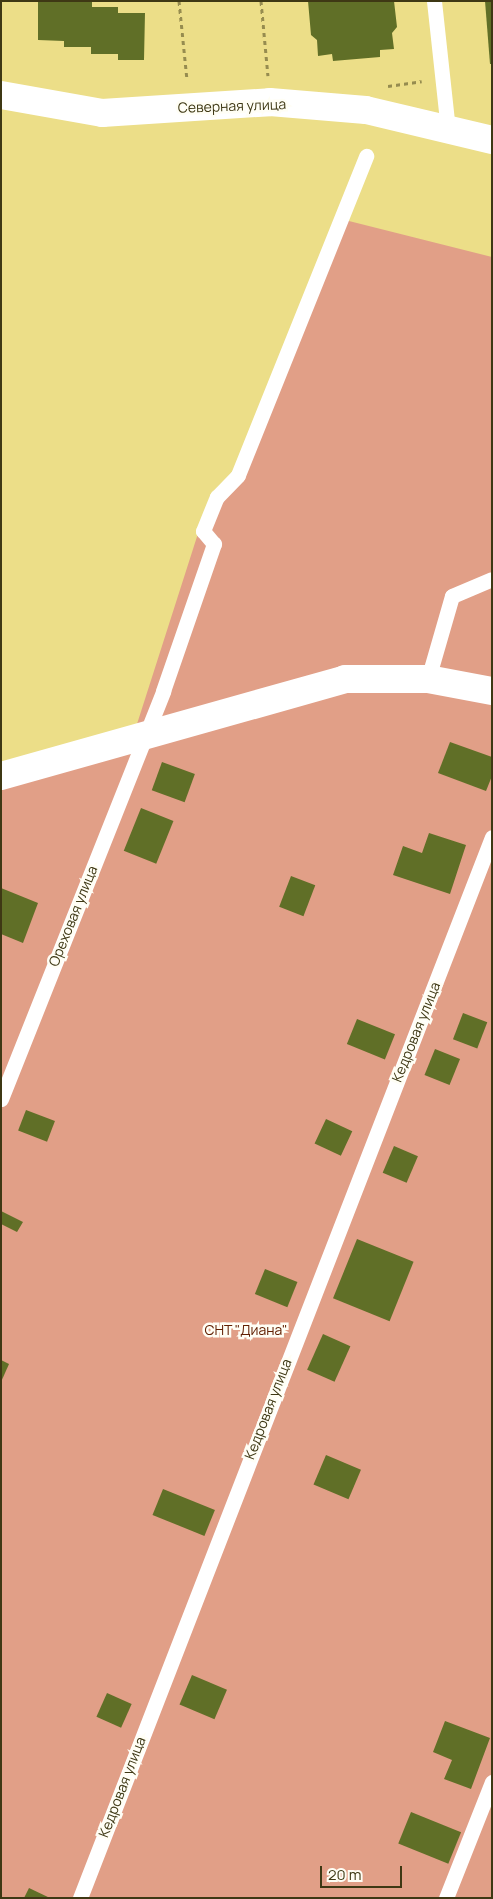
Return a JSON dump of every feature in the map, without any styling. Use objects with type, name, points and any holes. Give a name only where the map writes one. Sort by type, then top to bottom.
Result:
[{"type":"street","name":"Северная улица","points":[[1,95],[102,113],[270,102],[366,110],[492,140]]},
{"type":"street","points":[[1,776],[345,679],[428,679],[492,691]]},
{"type":"lane","points":[[434,1],[448,130]]},
{"type":"lane","name":"Ореховая улица","points":[[1,1099],[145,734],[214,544],[203,530],[217,497],[238,475],[366,156]]},
{"type":"lane","points":[[428,679],[452,596],[492,579]]},
{"type":"lane","name":"Кедровая улица","points":[[80,1898],[492,837]]},
{"type":"lane","points":[[446,1898],[492,1782]]},
{"type":"path","points":[[179,1],[188,86]]},
{"type":"path","points":[[261,1],[268,78]]},
{"type":"path","points":[[260,79],[278,80]]},
{"type":"path","points":[[378,87],[442,79]]},
{"type":"green space","name":"СНТ \"Диана\"","points":[[337,218],[492,257],[492,1898],[1,1898],[1,763],[137,724],[210,496],[233,473]]},
{"type":"building","points":[[38,1],[92,1],[92,7],[118,7],[118,13],[145,13],[144,60],[118,60],[118,54],[91,54],[91,47],[64,47],[64,41],[38,40]]},
{"type":"building","points":[[308,1],[394,1],[397,27],[392,33],[394,49],[380,50],[380,57],[333,61],[332,54],[318,56],[317,40],[311,35]]},
{"type":"building","points":[[485,1],[492,1],[492,64],[490,64]]},
{"type":"building","points":[[450,742],[492,757],[492,776],[486,791],[438,773]]},
{"type":"building","points":[[162,762],[195,774],[185,802],[152,790]]},
{"type":"building","points":[[141,808],[173,821],[156,864],[124,851]]},
{"type":"building","points":[[429,833],[466,845],[450,894],[393,875],[403,846],[422,853]]},
{"type":"building","points":[[291,876],[315,885],[303,916],[279,907]]},
{"type":"building","points":[[1,888],[38,903],[23,943],[1,934]]},
{"type":"building","points":[[463,1013],[487,1022],[477,1048],[453,1039]]},
{"type":"building","points":[[357,1019],[395,1034],[385,1059],[347,1044]]},
{"type":"building","points":[[435,1049],[460,1059],[450,1085],[425,1075]]},
{"type":"building","points":[[26,1110],[55,1121],[47,1142],[18,1131]]},
{"type":"building","points":[[326,1119],[352,1131],[341,1156],[315,1143]]},
{"type":"building","points":[[394,1146],[418,1156],[407,1183],[383,1173]]},
{"type":"building","points":[[1,1211],[23,1222],[17,1232],[1,1224]]},
{"type":"building","points":[[357,1239],[414,1262],[390,1321],[333,1298]]},
{"type":"building","points":[[265,1269],[297,1282],[287,1307],[255,1294]]},
{"type":"building","points":[[323,1334],[350,1346],[335,1382],[307,1370]]},
{"type":"building","points":[[1,1360],[9,1364],[1,1382]]},
{"type":"building","points":[[326,1455],[361,1470],[348,1499],[313,1484]]},
{"type":"building","points":[[163,1489],[215,1510],[204,1536],[153,1515]]},
{"type":"building","points":[[192,1675],[227,1690],[214,1719],[179,1704]]},
{"type":"building","points":[[107,1693],[132,1704],[121,1728],[96,1717]]},
{"type":"building","points":[[445,1721],[490,1738],[471,1789],[444,1779],[452,1760],[433,1752]]},
{"type":"building","points":[[411,1812],[461,1832],[448,1864],[398,1844]]},
{"type":"building","points":[[29,1888],[50,1898],[24,1898]]}]
